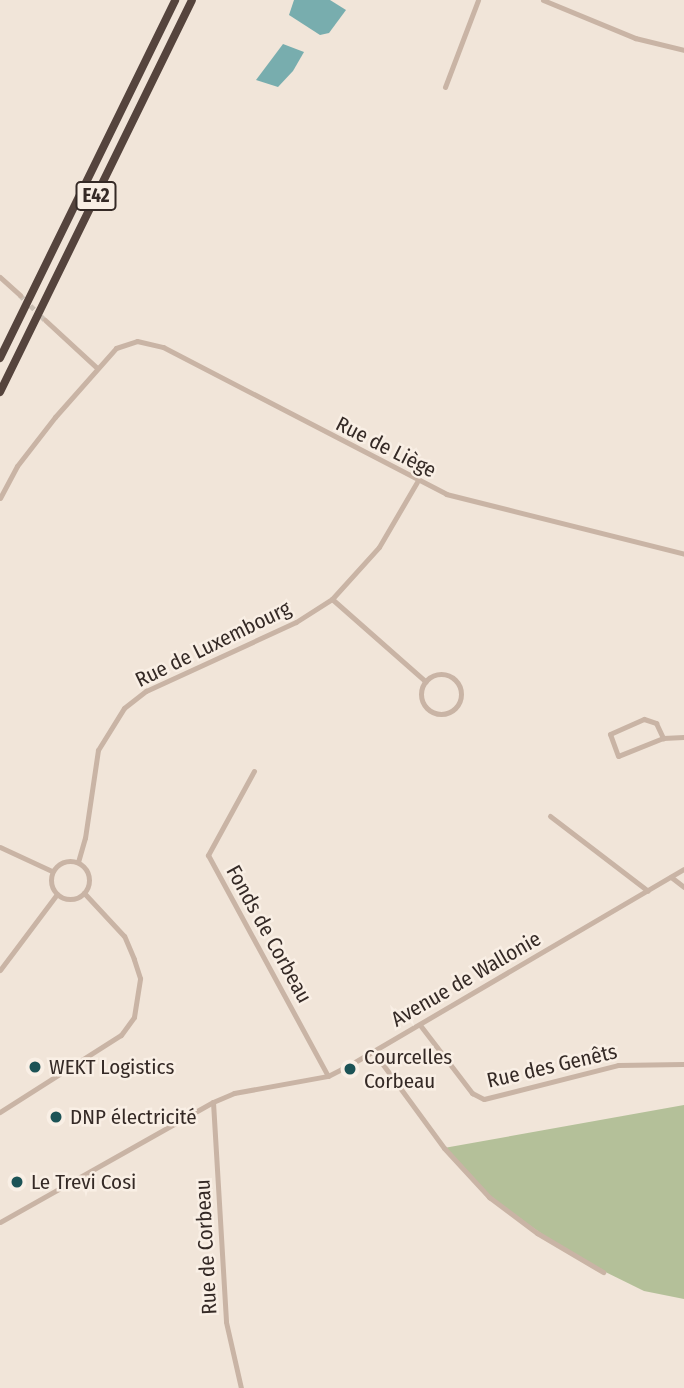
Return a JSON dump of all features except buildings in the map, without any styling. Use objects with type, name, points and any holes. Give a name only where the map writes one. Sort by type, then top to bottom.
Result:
[{"type":"highway","name":"E42","points":[[0,358],[175,0]]},
{"type":"highway","name":"E42","points":[[0,392],[192,0]]},
{"type":"street","points":[[445,87],[478,0]]},
{"type":"street","points":[[542,0],[635,38],[684,50]]},
{"type":"street","points":[[0,277],[20,295]]},
{"type":"street","points":[[45,320],[97,368]]},
{"type":"street","name":"Rue de Liège","points":[[0,498],[17,466],[97,368],[116,348],[137,341],[163,347],[417,482],[446,494],[684,554]]},
{"type":"street","name":"Rue de Luxembourg","points":[[78,862],[85,838],[98,750],[124,708],[146,691],[296,622],[331,599],[379,547],[417,482]]},
{"type":"street","points":[[331,599],[426,682]]},
{"type":"street","points":[[441,675],[456,681],[461,698],[454,709],[443,714],[425,706],[422,694],[426,682],[441,675]]},
{"type":"street","points":[[663,738],[651,720],[610,734],[618,755],[663,738],[684,737]]},
{"type":"street","name":"Fonds de Corbeau","points":[[254,771],[208,855],[328,1076]]},
{"type":"street","points":[[550,816],[648,891]]},
{"type":"street","points":[[0,847],[52,871]]},
{"type":"street","points":[[78,862],[89,876],[84,893],[68,899],[57,894],[51,884],[52,871],[60,863],[78,862]]},
{"type":"street","name":"Avenue de Wallonie","points":[[0,1222],[213,1102],[234,1093],[328,1076],[421,1025],[684,869]]},
{"type":"street","points":[[671,877],[684,887]]},
{"type":"street","points":[[0,1112],[121,1035],[134,1017],[139,999],[134,960],[124,936],[84,893]]},
{"type":"street","points":[[0,970],[57,894]]},
{"type":"street","name":"Rue des Genêts","points":[[421,1025],[478,1098],[618,1065],[684,1064]]},
{"type":"street","points":[[373,1051],[444,1147],[489,1197],[537,1233],[603,1272]]},
{"type":"street","name":"Rue de Corbeau","points":[[213,1102],[226,1322],[241,1388]]},
{"type":"green space","points":[[684,1105],[684,1299],[644,1291],[575,1257],[489,1197],[444,1148]]},
{"type":"water","points":[[294,0],[330,0],[346,10],[329,33],[320,35],[289,15]]},
{"type":"water","points":[[283,44],[304,52],[293,71],[278,87],[256,80]]},
{"type":"tunnel","points":[[20,295],[45,320]]},
{"type":"place","name":"WEKT Logistics","points":[[35,1067]]},
{"type":"place","name":"Courcelles Corbeau","points":[[350,1069]]},
{"type":"place","name":"DNP électricité","points":[[56,1117]]},
{"type":"place","name":"Le Trevi Cosi","points":[[17,1182]]}]
